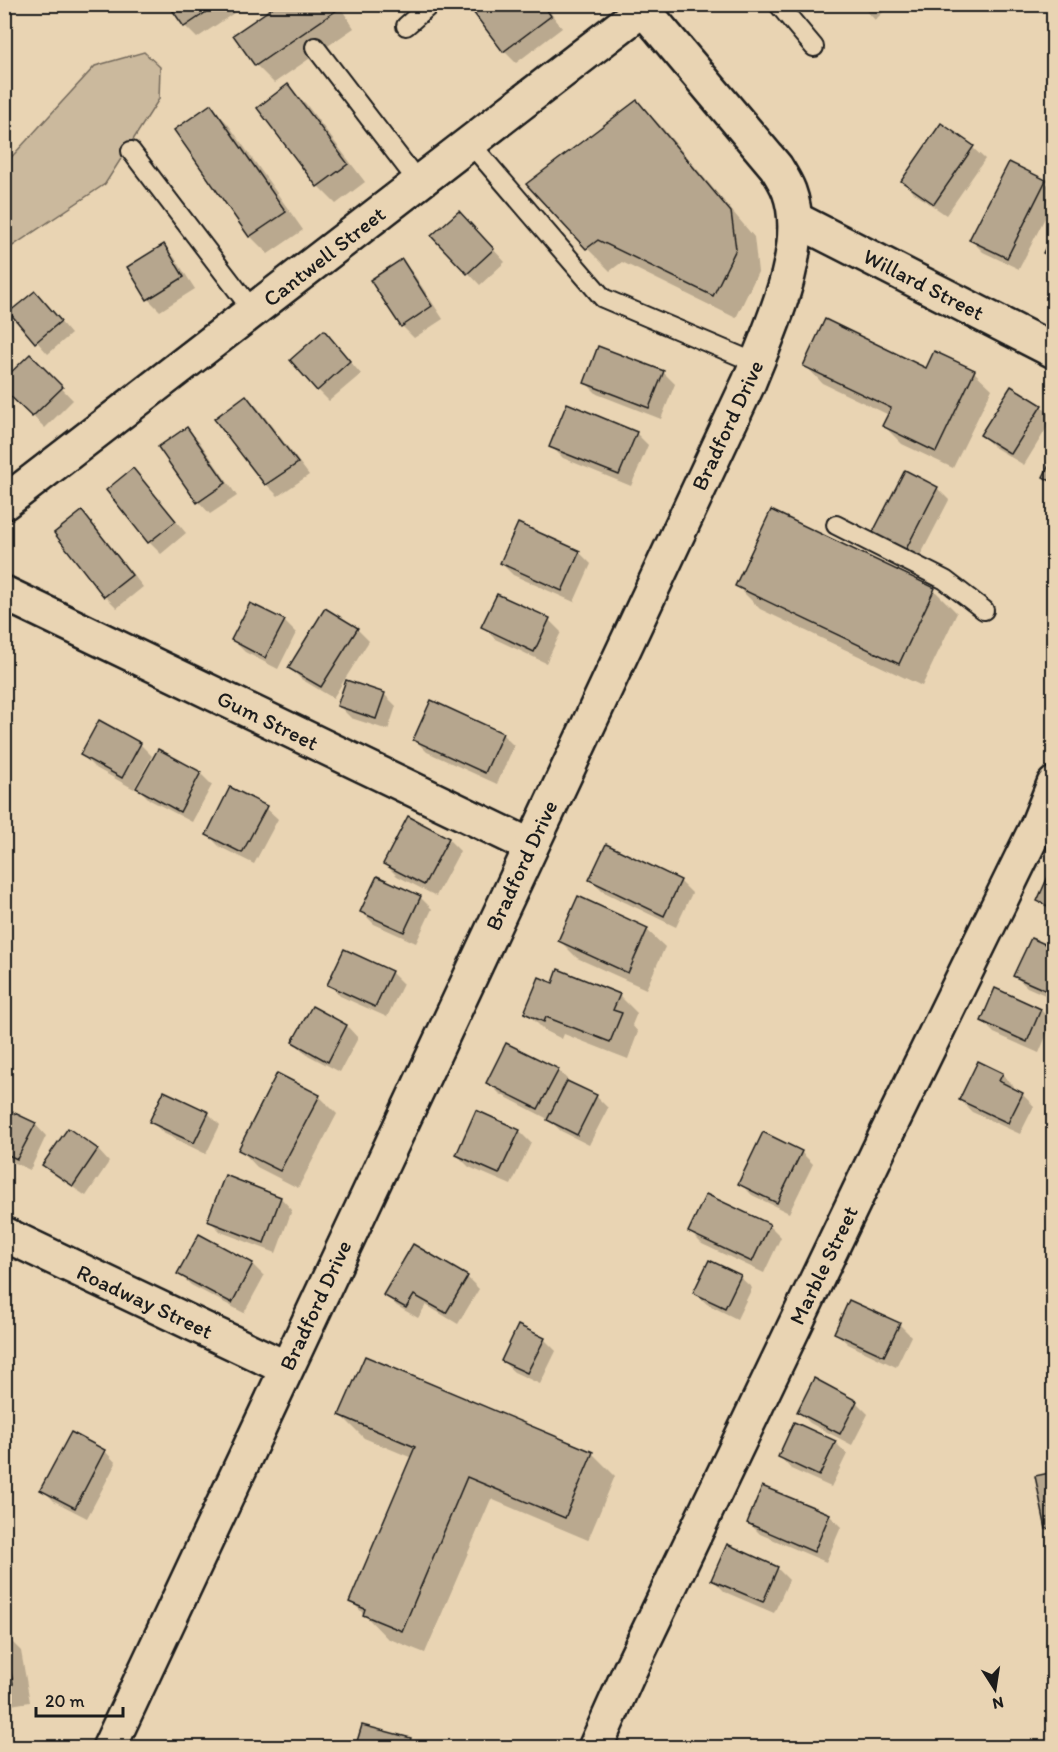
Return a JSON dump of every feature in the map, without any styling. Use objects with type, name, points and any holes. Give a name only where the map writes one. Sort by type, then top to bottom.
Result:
[{"type":"street","name":"Cantwell Street","points":[[4,503],[419,183],[641,7]]},
{"type":"street","name":"Bradford Drive","points":[[109,1748],[774,321],[796,238],[790,191],[776,167],[641,7]]},
{"type":"street","name":"Willard Street","points":[[795,219],[1053,351]]},
{"type":"street","name":"Gum Street","points":[[4,593],[531,846]]},
{"type":"street","name":"Marble Street","points":[[595,1748],[630,1670],[885,1137],[1045,830],[1053,784]]},
{"type":"street","name":"Roadway Street","points":[[4,1234],[286,1368]]},
{"type":"lane","points":[[406,26],[432,4]]},
{"type":"lane","points":[[778,4],[814,47]]},
{"type":"lane","points":[[315,47],[419,183]]},
{"type":"lane","points":[[470,142],[603,298],[756,363]]},
{"type":"lane","points":[[130,151],[253,311]]},
{"type":"lane","points":[[836,525],[945,580],[984,610]]},
{"type":"shaded area","points":[[144,52],[160,67],[159,99],[105,184],[5,251],[5,164],[95,66]]},
{"type":"building","points":[[168,4],[218,4],[184,27]]},
{"type":"building","points":[[278,4],[333,4],[337,10],[255,66],[233,35]]},
{"type":"building","points":[[476,4],[543,4],[551,16],[503,52],[470,8]]},
{"type":"building","points":[[288,84],[348,164],[317,187],[257,108]]},
{"type":"building","points":[[637,100],[731,212],[736,249],[713,296],[598,240],[586,249],[526,184]]},
{"type":"building","points":[[211,104],[286,212],[249,237],[174,130]]},
{"type":"building","points":[[941,123],[974,146],[934,204],[901,181]]},
{"type":"building","points":[[1009,162],[1046,180],[1007,258],[969,240]]},
{"type":"building","points":[[459,211],[494,249],[467,274],[431,236]]},
{"type":"building","points":[[1054,231],[1054,258],[1043,253]]},
{"type":"building","points":[[164,244],[184,277],[147,300],[127,267]]},
{"type":"building","points":[[402,259],[432,306],[401,327],[370,280]]},
{"type":"building","points":[[35,291],[61,321],[35,343],[9,312]]},
{"type":"building","points":[[825,319],[926,368],[934,351],[975,370],[936,452],[882,426],[891,408],[803,366]]},
{"type":"building","points":[[324,330],[350,361],[317,391],[290,360]]},
{"type":"building","points":[[598,346],[664,371],[649,408],[584,383]]},
{"type":"building","points":[[30,354],[63,387],[32,417],[4,390],[4,379]]},
{"type":"building","points":[[1011,386],[1042,405],[1011,454],[980,435]]},
{"type":"building","points":[[246,395],[298,463],[265,485],[214,419]]},
{"type":"building","points":[[567,403],[637,432],[619,475],[549,447]]},
{"type":"building","points":[[187,427],[226,483],[197,503],[158,447]]},
{"type":"building","points":[[1054,455],[1054,483],[1043,477]]},
{"type":"building","points":[[133,468],[176,521],[148,543],[106,490]]},
{"type":"building","points":[[905,470],[938,487],[905,551],[872,534]]},
{"type":"building","points":[[771,510],[935,588],[899,664],[735,586]]},
{"type":"building","points":[[82,511],[132,575],[104,597],[54,533]]},
{"type":"building","points":[[518,523],[580,551],[562,591],[500,563]]},
{"type":"building","points":[[497,594],[550,618],[534,652],[481,627]]},
{"type":"building","points":[[250,603],[285,620],[265,658],[231,640]]},
{"type":"building","points":[[325,608],[358,628],[321,687],[288,668]]},
{"type":"building","points":[[346,680],[385,693],[376,719],[337,706]]},
{"type":"building","points":[[431,700],[503,733],[485,773],[413,740]]},
{"type":"building","points":[[99,720],[141,743],[122,778],[80,755]]},
{"type":"building","points":[[158,749],[201,772],[180,812],[136,788]]},
{"type":"building","points":[[230,787],[267,806],[242,853],[206,835]]},
{"type":"building","points":[[408,816],[449,838],[424,885],[383,864]]},
{"type":"building","points":[[606,844],[681,880],[664,916],[589,880]]},
{"type":"building","points":[[1052,868],[1054,869],[1054,909],[1037,901]]},
{"type":"building","points":[[377,876],[421,896],[404,932],[360,912]]},
{"type":"building","points":[[578,896],[648,928],[628,973],[558,941]]},
{"type":"building","points":[[1031,938],[1054,948],[1054,994],[1013,976]]},
{"type":"building","points":[[344,949],[392,971],[375,1007],[327,985]]},
{"type":"building","points":[[558,969],[620,994],[613,1010],[622,1013],[610,1042],[546,1017],[544,1022],[524,1013],[539,977],[553,983]]},
{"type":"building","points":[[995,988],[1041,1009],[1027,1042],[981,1021]]},
{"type":"building","points":[[312,1006],[347,1025],[328,1062],[292,1042]]},
{"type":"building","points":[[506,1043],[559,1069],[538,1109],[486,1083]]},
{"type":"building","points":[[978,1061],[1003,1073],[999,1081],[1023,1093],[1008,1123],[959,1100]]},
{"type":"building","points":[[277,1073],[320,1095],[280,1171],[238,1150]]},
{"type":"building","points":[[567,1081],[597,1095],[577,1135],[547,1120]]},
{"type":"building","points":[[164,1091],[209,1112],[194,1143],[149,1122]]},
{"type":"building","points":[[4,1108],[36,1123],[17,1159],[4,1153]]},
{"type":"building","points":[[476,1110],[520,1130],[499,1174],[456,1155]]},
{"type":"building","points":[[68,1128],[98,1149],[73,1186],[42,1165]]},
{"type":"building","points":[[763,1132],[802,1151],[777,1203],[738,1184]]},
{"type":"building","points":[[225,1175],[281,1197],[264,1243],[207,1221]]},
{"type":"building","points":[[706,1194],[770,1224],[752,1262],[688,1232]]},
{"type":"building","points":[[199,1234],[253,1263],[232,1303],[177,1274]]},
{"type":"building","points":[[413,1244],[468,1276],[446,1313],[414,1295],[406,1308],[383,1295]]},
{"type":"building","points":[[709,1260],[741,1275],[725,1308],[693,1293]]},
{"type":"building","points":[[849,1300],[900,1323],[884,1356],[834,1333]]},
{"type":"building","points":[[518,1325],[545,1338],[527,1373],[501,1361]]},
{"type":"building","points":[[365,1356],[593,1452],[565,1518],[467,1477],[402,1631],[363,1615],[365,1609],[349,1602],[415,1447],[339,1415]]},
{"type":"building","points":[[814,1378],[857,1401],[840,1434],[797,1412]]},
{"type":"building","points":[[794,1422],[836,1441],[819,1476],[778,1457]]},
{"type":"building","points":[[71,1432],[105,1450],[75,1508],[40,1490]]},
{"type":"building","points":[[1054,1472],[1054,1527],[1046,1529],[1035,1476]]},
{"type":"building","points":[[762,1486],[830,1514],[814,1552],[747,1523]]},
{"type":"building","points":[[727,1544],[778,1567],[763,1602],[711,1580]]},
{"type":"building","points":[[4,1633],[13,1684],[4,1686]]},
{"type":"building","points":[[362,1725],[411,1738],[408,1748],[355,1748]]}]
